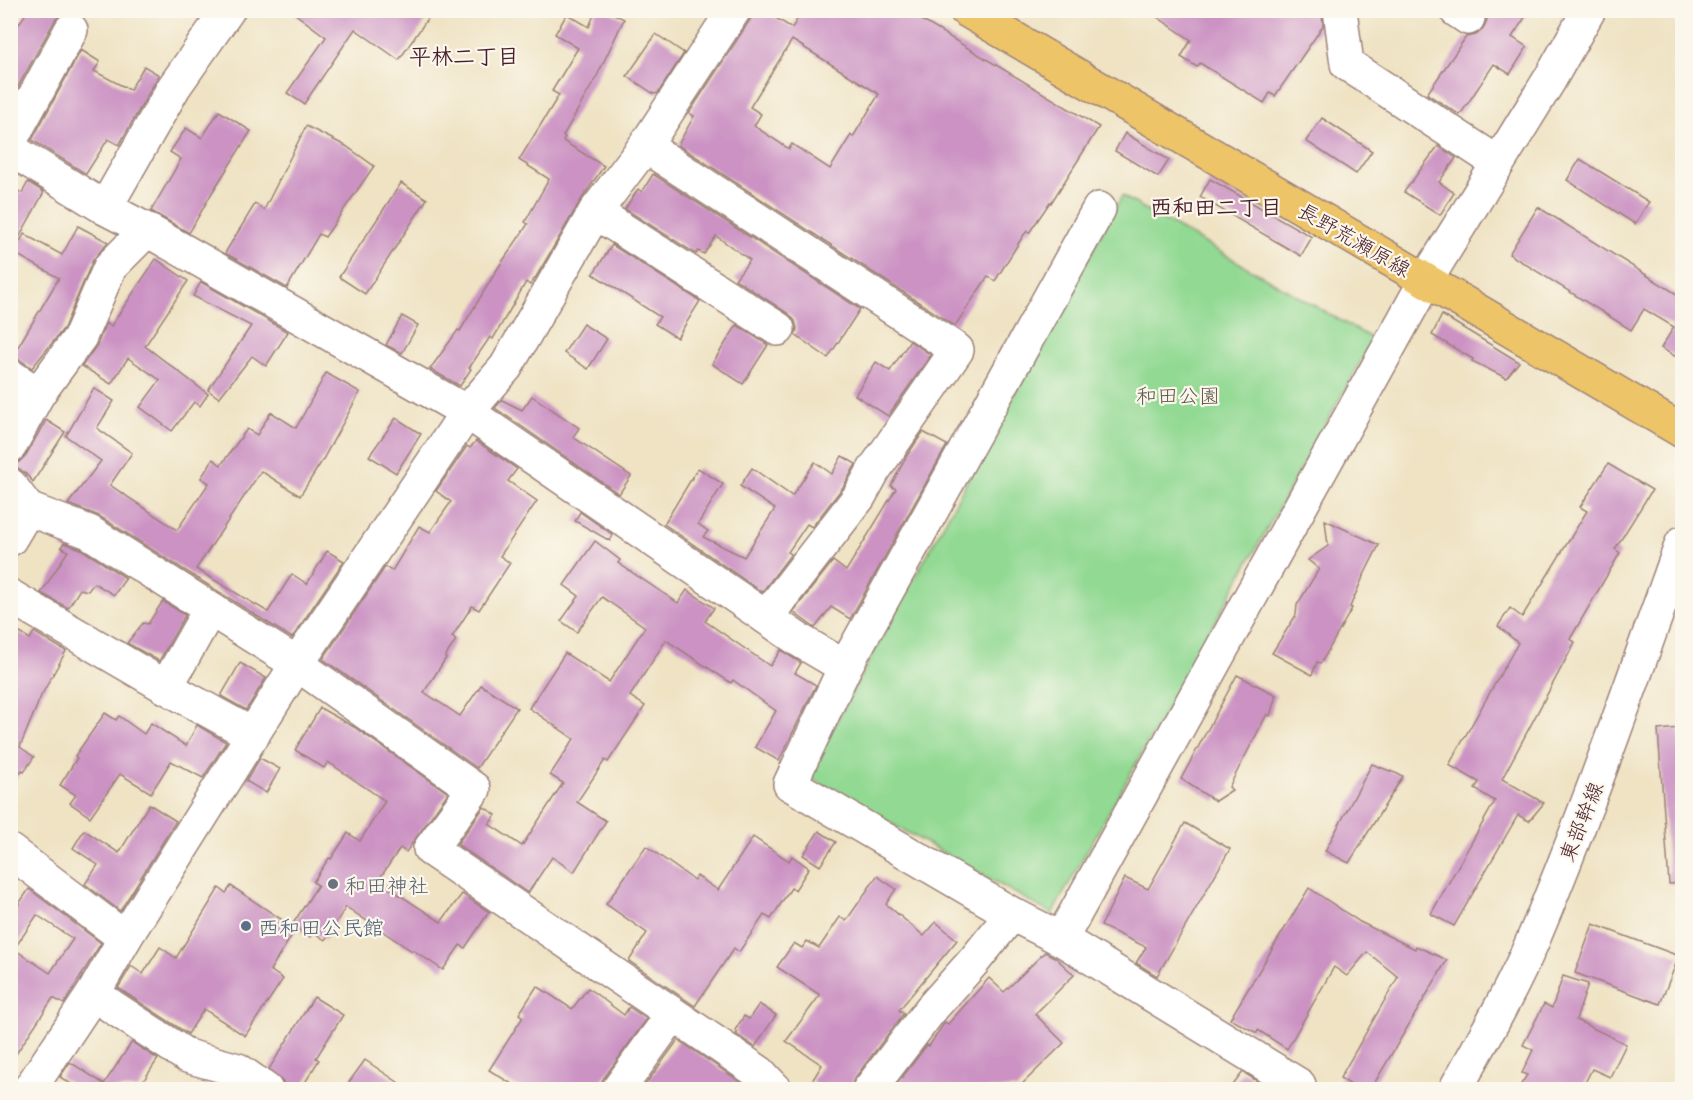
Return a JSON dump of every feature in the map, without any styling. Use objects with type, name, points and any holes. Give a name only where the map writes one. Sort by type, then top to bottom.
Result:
[{"type":"main road","name":"長野荒瀬原線","points":[[966,10],[1431,271],[1683,407]]},
{"type":"main road","name":"長野荒瀬原線","points":[[1005,10],[1431,271],[1683,431]]},
{"type":"street","points":[[105,208],[174,87],[228,10]]},
{"type":"street","points":[[28,1087],[93,994],[125,938],[297,664],[467,412],[506,367],[595,212],[645,146],[734,10]]},
{"type":"street","points":[[1340,10],[1347,64],[1498,163]]},
{"type":"street","points":[[1061,939],[1431,271],[1550,79],[1588,10]]},
{"type":"street","points":[[10,141],[71,30]]},
{"type":"street","points":[[645,146],[957,350],[874,470],[859,497],[766,617]]},
{"type":"street","points":[[10,149],[105,208],[467,412],[799,640],[845,667]]},
{"type":"street","points":[[1100,209],[845,667],[790,784],[1012,914],[1061,939],[1299,1085]]},
{"type":"street","points":[[595,212],[778,329]]},
{"type":"street","points":[[10,446],[38,394],[80,337],[110,267],[147,230]]},
{"type":"street","points":[[10,376],[38,394]]},
{"type":"street","points":[[10,539],[19,497],[88,532],[297,664],[474,789],[430,849],[760,1073],[776,1089]]},
{"type":"street","name":"東部幹線","points":[[1455,1089],[1495,1017],[1532,941],[1599,773],[1683,543]]},
{"type":"street","points":[[10,596],[253,735]]},
{"type":"street","points":[[166,687],[210,609]]},
{"type":"street","points":[[10,851],[125,938]]},
{"type":"street","points":[[869,1089],[931,1009],[1012,914]]},
{"type":"street","points":[[93,994],[187,1056],[238,1070],[266,1089]]},
{"type":"street","points":[[618,1089],[673,1014]]},
{"type":"green space","name":"和田公園","points":[[1122,196],[1373,339],[1052,914],[807,776]]},
{"type":"building","points":[[28,10],[76,10],[62,14],[55,20],[10,101],[10,38]]},
{"type":"building","points":[[290,10],[416,10],[428,18],[399,60],[355,29],[304,104],[287,93],[326,37]]},
{"type":"building","points":[[596,10],[606,10],[624,19],[597,76],[563,136],[565,137],[563,141],[604,166],[579,203],[536,277],[530,285],[526,282],[493,339],[490,337],[460,386],[430,369],[458,330],[460,331],[528,224],[525,222],[549,179],[519,160],[559,95],[552,91],[578,48],[555,34],[567,14],[589,27]]},
{"type":"building","points":[[753,10],[763,10],[792,28],[803,10],[905,10],[1099,127],[1051,203],[1029,233],[1027,231],[1023,236],[995,281],[988,276],[955,326],[678,145],[694,116],[689,113],[750,20]],"holes":[[[792,40],[879,94],[830,169],[792,144],[789,149],[754,126],[761,114],[750,107]]]},
{"type":"building","points":[[1147,10],[1322,10],[1323,26],[1275,96],[1270,93],[1264,103],[1200,63],[1197,67],[1181,57],[1191,40]]},
{"type":"building","points":[[1485,10],[1530,10],[1512,37],[1527,47],[1510,74],[1494,64],[1460,115],[1427,94],[1466,37],[1476,35],[1483,29],[1487,20]]},
{"type":"building","points":[[656,34],[684,53],[658,93],[654,94],[627,76]]},
{"type":"building","points":[[81,50],[100,62],[94,71],[130,90],[144,66],[159,75],[119,145],[108,139],[86,174],[32,140]]},
{"type":"building","points":[[219,111],[251,131],[189,233],[151,211],[181,159],[170,152],[186,128],[202,138]]},
{"type":"building","points":[[1322,118],[1372,151],[1356,174],[1306,141]]},
{"type":"building","points":[[306,126],[346,146],[374,166],[325,237],[319,234],[287,288],[225,253],[255,204],[264,210]]},
{"type":"building","points":[[1125,133],[1169,160],[1158,177],[1115,151]]},
{"type":"building","points":[[1438,146],[1456,158],[1439,182],[1454,193],[1440,215],[1404,192]]},
{"type":"building","points":[[1580,159],[1649,202],[1635,224],[1567,180]]},
{"type":"building","points":[[653,174],[860,309],[828,358],[795,335],[797,329],[795,321],[789,314],[735,279],[750,260],[716,236],[704,254],[698,251],[696,254],[625,209],[638,189],[642,192]]},
{"type":"building","points":[[1210,179],[1312,237],[1301,256],[1200,197]]},
{"type":"building","points":[[28,182],[44,192],[10,254],[10,187],[22,193]]},
{"type":"building","points":[[401,183],[427,199],[365,294],[339,277]]},
{"type":"building","points":[[1538,207],[1683,298],[1683,361],[1661,348],[1674,327],[1644,309],[1631,330],[1509,254]]},
{"type":"building","points":[[78,226],[108,242],[93,260],[64,328],[32,368],[10,357],[10,342],[18,347],[59,278],[14,253],[24,234],[62,255]]},
{"type":"building","points":[[612,245],[700,301],[677,338],[655,324],[660,317],[593,274]]},
{"type":"building","points":[[156,259],[188,281],[145,346],[208,394],[200,406],[194,402],[172,431],[140,407],[160,380],[128,358],[111,384],[82,366],[97,345],[106,323],[111,326]]},
{"type":"building","points":[[201,282],[288,332],[266,366],[252,356],[219,398],[208,390],[251,326],[193,296]]},
{"type":"building","points":[[1442,315],[1519,362],[1506,378],[1472,361],[1473,359],[1432,335]]},
{"type":"building","points":[[402,316],[418,325],[402,353],[386,345]]},
{"type":"building","points":[[583,324],[607,339],[588,369],[564,353]]},
{"type":"building","points":[[737,325],[768,345],[743,384],[712,364]]},
{"type":"building","points":[[910,341],[931,355],[888,416],[855,395],[876,362],[890,371]]},
{"type":"building","points":[[326,373],[360,392],[300,496],[261,471],[196,569],[268,612],[292,574],[307,584],[327,551],[344,561],[292,638],[99,516],[68,504],[101,461],[66,436],[94,388],[114,401],[97,428],[132,453],[110,485],[177,530],[209,483],[201,478],[213,459],[221,465],[247,429],[257,435],[271,412],[296,428]]},
{"type":"building","points":[[532,396],[579,428],[573,437],[631,476],[619,494],[495,408],[502,400],[522,410]]},
{"type":"building","points":[[396,418],[421,434],[396,473],[369,456]]},
{"type":"building","points":[[46,420],[65,432],[33,482],[25,473],[10,465],[19,462],[26,455]]},
{"type":"building","points":[[923,432],[947,445],[850,619],[831,607],[815,628],[793,612],[833,561],[846,571],[896,489],[891,486],[906,457]]},
{"type":"building","points":[[476,441],[517,469],[508,481],[537,501],[500,556],[510,563],[479,610],[472,606],[452,637],[456,640],[446,658],[424,692],[460,716],[481,685],[517,708],[477,768],[323,659],[385,567],[392,571],[419,526],[430,532],[451,502],[436,491],[467,446],[470,448]]},
{"type":"building","points":[[842,456],[856,464],[843,487],[812,527],[807,524],[788,552],[791,554],[762,592],[664,524],[698,468],[723,484],[698,524],[708,531],[703,537],[744,557],[775,509],[740,486],[752,468],[792,496],[815,462],[832,474]]},
{"type":"building","points":[[1608,464],[1652,490],[1615,549],[1620,553],[1570,639],[1575,642],[1502,779],[1544,803],[1529,821],[1518,815],[1454,926],[1431,914],[1495,801],[1475,789],[1479,782],[1449,765],[1518,643],[1498,626],[1510,608],[1522,617],[1587,511],[1580,507]]},
{"type":"building","points":[[580,512],[613,535],[610,541],[575,521]]},
{"type":"building","points":[[1325,520],[1379,545],[1350,607],[1352,608],[1321,663],[1317,662],[1312,675],[1272,653],[1296,615],[1297,605],[1319,569],[1308,560],[1328,546]]},
{"type":"building","points":[[595,541],[620,560],[618,563],[678,603],[687,590],[714,608],[705,621],[770,666],[781,650],[801,663],[795,673],[816,685],[779,761],[755,747],[776,711],[733,680],[731,683],[666,640],[630,696],[645,706],[608,762],[605,760],[577,802],[606,821],[574,872],[552,857],[528,893],[457,844],[484,807],[496,815],[489,824],[522,846],[563,783],[550,775],[574,739],[529,708],[565,653],[609,682],[645,627],[602,597],[577,632],[561,621],[579,596],[564,585]]},
{"type":"building","points":[[64,543],[81,549],[126,578],[114,595],[94,583],[88,591],[80,589],[68,608],[41,593],[68,551],[61,547]]},
{"type":"building","points":[[163,601],[185,615],[159,661],[127,643],[143,623],[148,624]]},
{"type":"building","points":[[10,627],[30,639],[34,632],[66,651],[41,696],[20,747],[34,757],[10,787]]},
{"type":"building","points":[[240,663],[266,678],[246,710],[221,696]]},
{"type":"building","points":[[1237,675],[1276,695],[1270,716],[1267,714],[1229,787],[1232,790],[1215,801],[1181,779]]},
{"type":"building","points":[[320,708],[354,727],[448,793],[406,852],[400,848],[378,881],[441,922],[462,894],[489,912],[465,948],[460,945],[443,970],[346,907],[325,940],[313,932],[310,937],[292,925],[318,885],[313,882],[329,858],[331,859],[348,833],[360,841],[385,801],[328,762],[324,768],[295,750]]},
{"type":"building","points":[[105,713],[116,720],[119,716],[144,734],[151,723],[186,746],[197,725],[226,742],[203,778],[171,761],[151,793],[120,774],[90,817],[70,803],[76,795],[60,785],[77,758],[75,756]]},
{"type":"building","points":[[1679,728],[1683,770],[1683,883],[1669,884],[1658,730]]},
{"type":"building","points":[[260,758],[280,769],[266,793],[246,781]]},
{"type":"building","points":[[1372,764],[1403,776],[1349,863],[1325,851]]},
{"type":"building","points":[[149,804],[176,821],[120,911],[85,884],[98,865],[73,848],[84,830],[119,853]]},
{"type":"building","points":[[1185,823],[1230,849],[1157,976],[1136,963],[1146,947],[1101,926],[1125,878],[1148,889]]},
{"type":"building","points":[[819,831],[836,842],[820,866],[803,855]]},
{"type":"building","points":[[753,837],[789,861],[792,856],[809,868],[795,890],[791,888],[771,919],[764,915],[739,952],[734,948],[695,1006],[629,961],[647,933],[606,904],[646,846],[694,880],[697,876],[718,890]]},
{"type":"building","points":[[877,876],[896,889],[886,904],[924,936],[936,922],[957,940],[899,1010],[904,1013],[854,1079],[851,1089],[818,1089],[812,1081],[822,1065],[786,1041],[820,995],[777,967],[794,943],[802,948],[807,941],[819,948],[840,917],[846,921]]},
{"type":"building","points":[[231,886],[296,929],[270,970],[283,979],[245,1036],[204,1009],[188,1034],[118,988],[131,966],[143,974],[160,947],[176,958],[219,888],[226,893]]},
{"type":"building","points":[[1309,888],[1360,922],[1415,949],[1416,946],[1447,960],[1371,1089],[1357,1089],[1340,1078],[1398,977],[1367,952],[1347,976],[1334,967],[1287,1049],[1258,1030],[1257,1033],[1230,1019]]},
{"type":"building","points":[[29,889],[101,943],[64,1004],[53,998],[10,1063],[10,917]],"holes":[[[37,915],[73,939],[50,973],[14,949]]]},
{"type":"building","points":[[1593,924],[1679,956],[1660,1004],[1575,973]]},
{"type":"building","points":[[1045,952],[1056,958],[1074,975],[1035,1014],[1064,1043],[1017,1089],[893,1089],[927,1045],[929,1046],[945,1022],[948,1024],[989,978],[1004,992]]},
{"type":"building","points":[[1563,976],[1588,984],[1576,1020],[1626,1044],[1610,1077],[1592,1069],[1582,1089],[1518,1089],[1527,1075],[1522,1073],[1533,1050],[1523,1045],[1544,1004],[1552,1008]]},
{"type":"building","points":[[537,986],[572,1009],[588,988],[624,1015],[629,1007],[647,1019],[603,1079],[600,1089],[520,1089],[489,1070],[523,1017],[519,1014]]},
{"type":"building","points":[[314,997],[343,1015],[316,1058],[319,1060],[301,1089],[284,1089],[283,1082],[269,1069]]},
{"type":"building","points":[[759,1004],[776,1015],[755,1047],[736,1034],[738,1032],[735,1030],[744,1016],[749,1019]]},
{"type":"building","points":[[678,1040],[748,1087],[750,1089],[642,1089]]},
{"type":"building","points":[[132,1042],[158,1059],[138,1089],[79,1089],[60,1077],[70,1062],[104,1084]]},
{"type":"building","points":[[365,1060],[408,1089],[344,1089]]},
{"type":"building","points":[[1243,1072],[1270,1089],[1230,1089]]},
{"type":"place","name":"和田神社","points":[[333,884]]},
{"type":"place","name":"西和田公民館","points":[[246,926]]},
{"type":"district","name":"平林二丁目","points":[[464,55]]},
{"type":"district","name":"西和田二丁目","points":[[1216,206]]}]
